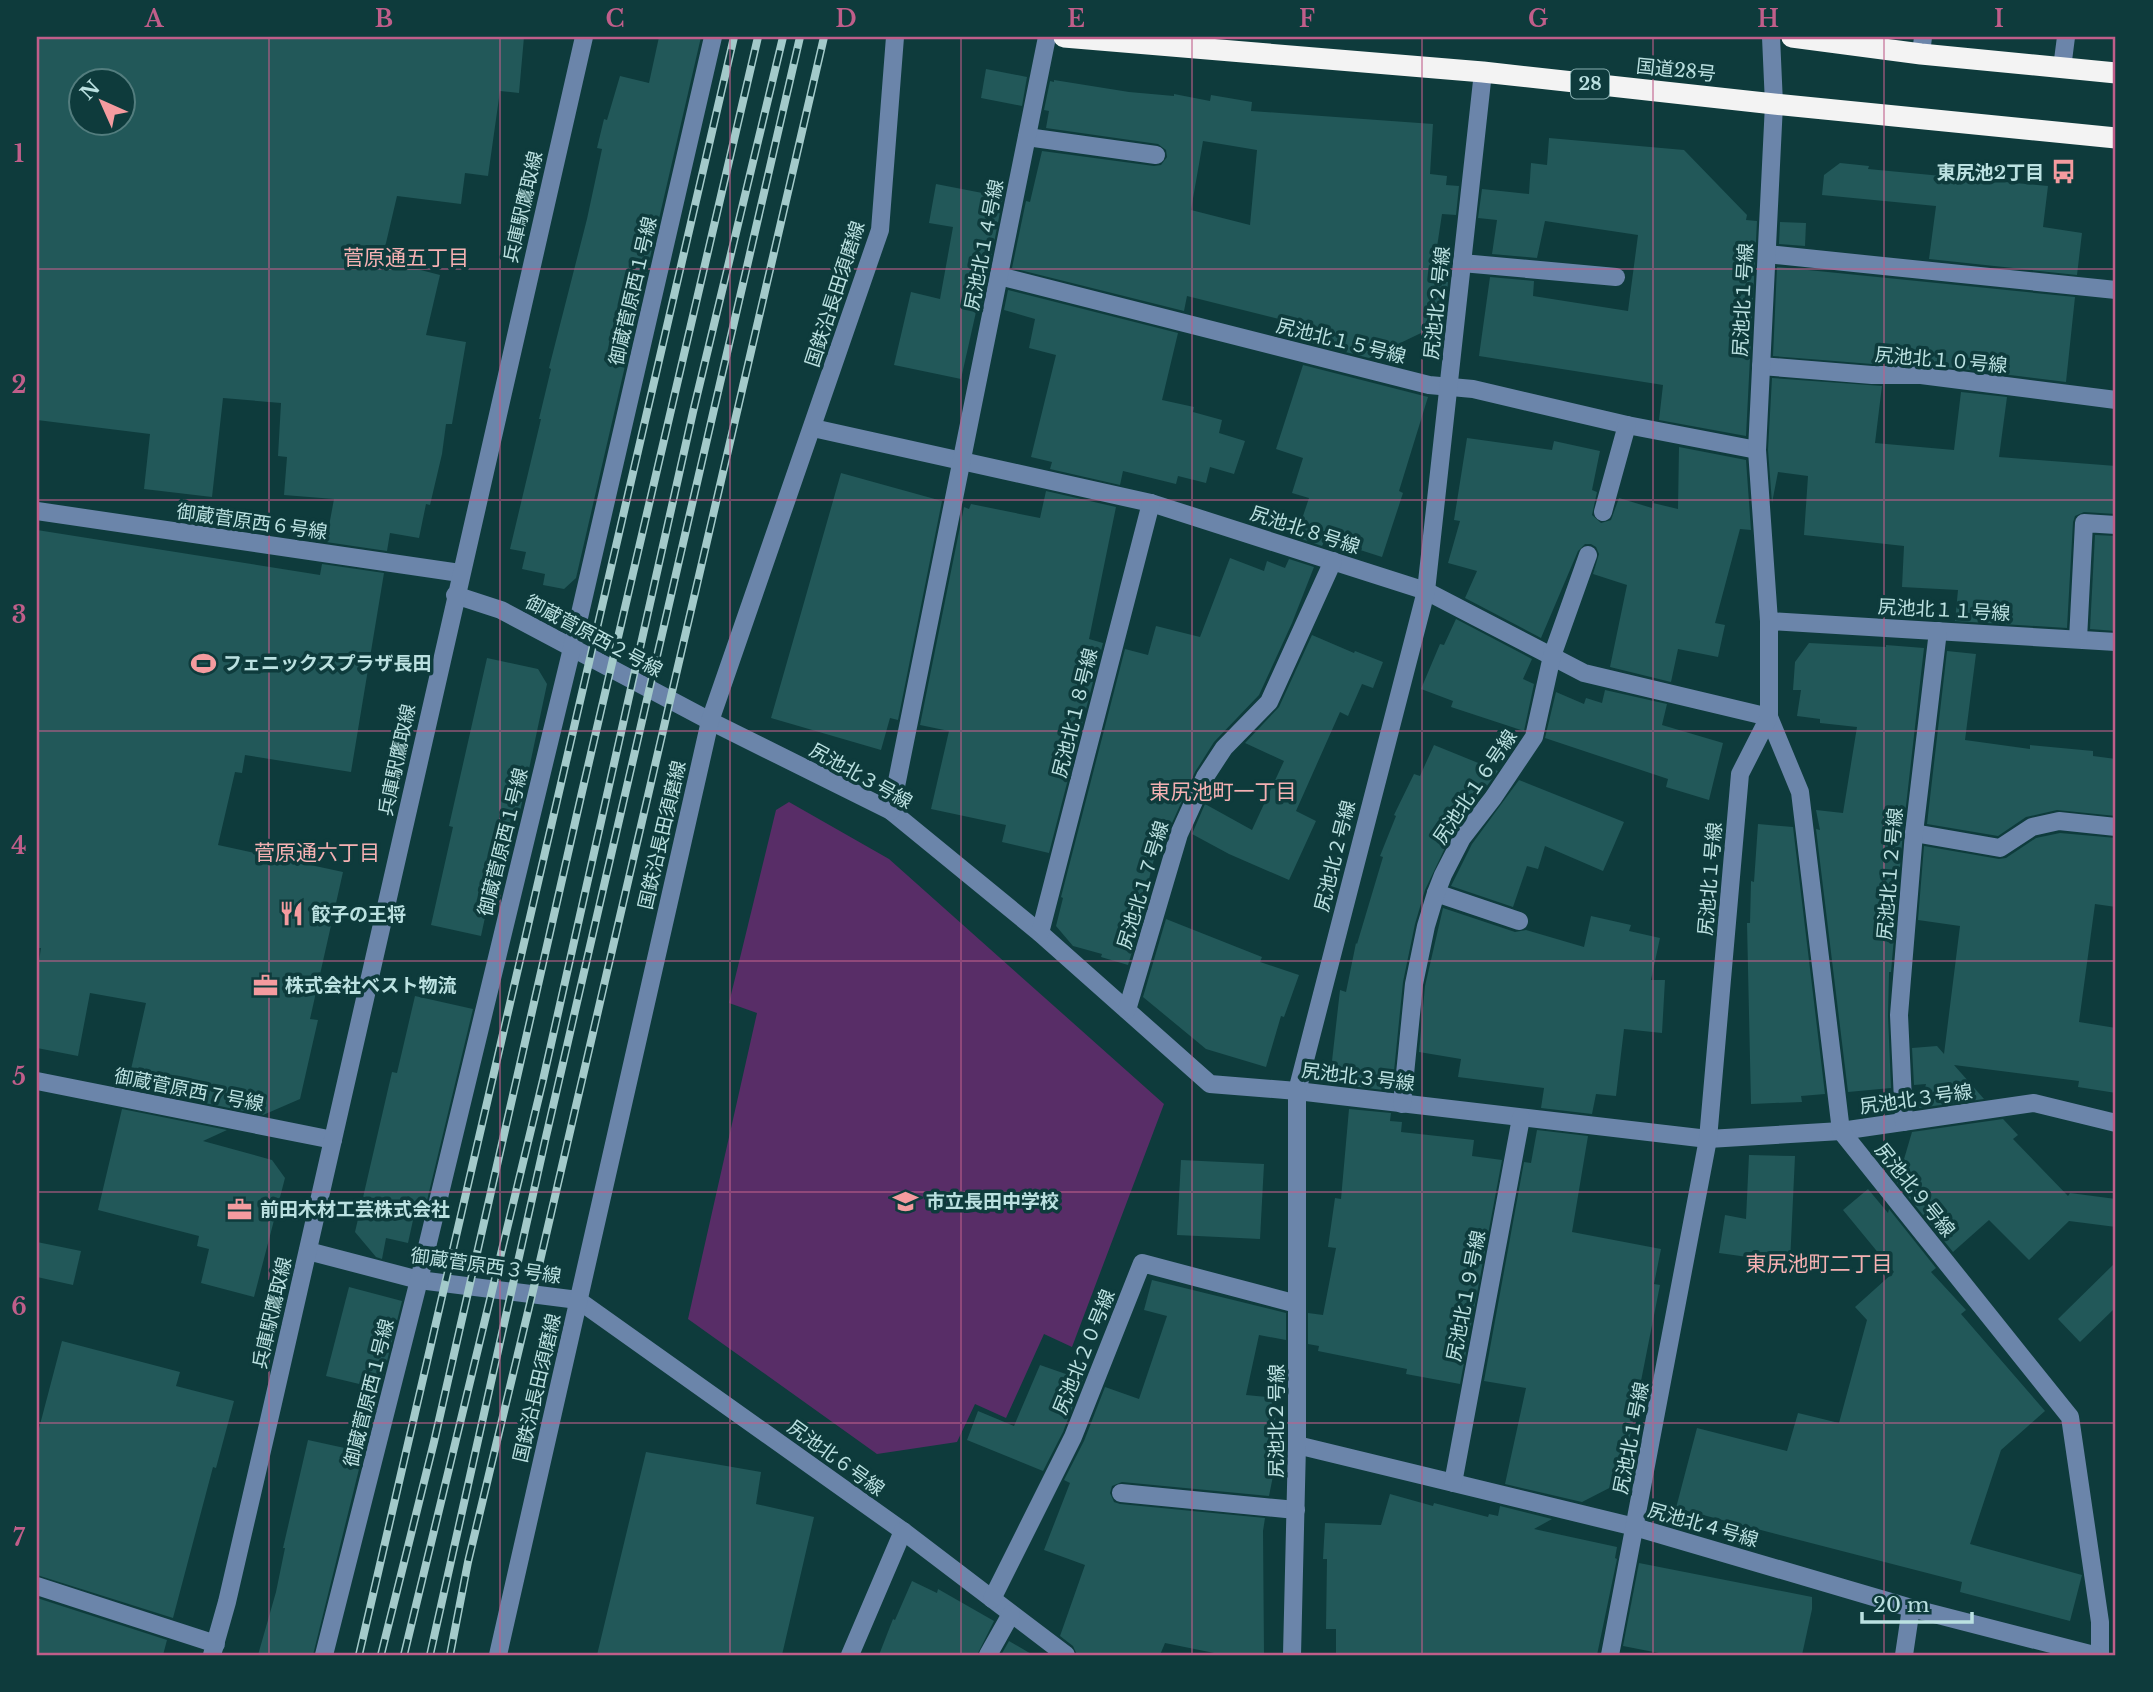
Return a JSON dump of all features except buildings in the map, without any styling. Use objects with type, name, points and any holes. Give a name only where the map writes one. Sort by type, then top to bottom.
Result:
[{"type":"highway","name":"国道28号","points":[[1064,37],[1483,72],[2116,138]]},
{"type":"highway","points":[[1792,37],[1922,45],[2062,68],[2116,73]]},
{"type":"street","name":"兵庫駅鷹取線","points":[[214,1650],[240,1550],[584,37]]},
{"type":"street","name":"御蔵菅原西１号線","points":[[324,1655],[419,1280],[572,648],[713,37]]},
{"type":"street","name":"国鉄沿長田須磨線","points":[[498,1655],[710,720],[880,230],[895,37]]},
{"type":"street","name":"尻池北１４号線","points":[[891,811],[1047,37]]},
{"type":"street","name":"尻池北１号線","points":[[1610,1655],[1708,1139],[1740,774],[1769,717],[1769,621],[1757,450],[1774,104],[1770,37]]},
{"type":"street","points":[[2062,68],[2066,37]]},
{"type":"street","name":"尻池北２号線","points":[[1292,1655],[1297,1445],[1297,1091],[1426,590],[1483,72]]},
{"type":"street","points":[[1027,137],[1156,155]]},
{"type":"street","points":[[1767,254],[2116,290]]},
{"type":"street","points":[[1462,263],[1616,278]]},
{"type":"street","name":"尻池北１５号線","points":[[999,276],[1429,385],[1473,389],[1627,425],[1757,450]]},
{"type":"street","name":"尻池北１０号線","points":[[1761,366],[1872,375],[1921,375],[2116,400]]},
{"type":"street","points":[[1603,512],[1627,425]]},
{"type":"street","name":"尻池北８号線","points":[[813,428],[1151,503],[1426,590],[1584,673],[1769,717]]},
{"type":"street","name":"尻池北１８号線","points":[[1040,933],[1151,503]]},
{"type":"street","name":"御蔵菅原西６号線","points":[[37,511],[460,573]]},
{"type":"street","points":[[2078,639],[2084,523],[2116,525]]},
{"type":"street","name":"尻池北１６号線","points":[[1402,1104],[1414,984],[1436,893],[1462,838],[1534,737],[1552,656],[1588,555]]},
{"type":"street","name":"尻池北１７号線","points":[[1127,1010],[1180,834],[1205,777],[1224,748],[1269,702],[1333,561]]},
{"type":"street","name":"御蔵菅原西２号線","points":[[455,595],[501,610],[710,720]]},
{"type":"street","name":"尻池北１１号線","points":[[1769,621],[2116,642]]},
{"type":"street","name":"尻池北１２号線","points":[[1903,1122],[1899,1015],[1914,833],[1938,631]]},
{"type":"street","points":[[1769,717],[1800,792],[1841,1131]]},
{"type":"street","name":"尻池北３号線","points":[[710,720],[891,811],[1040,933],[1210,1084],[1297,1091],[1708,1139],[1841,1131],[2034,1103],[2116,1124]]},
{"type":"street","points":[[1914,833],[2000,848],[2032,827],[2059,821],[2116,827]]},
{"type":"street","points":[[1436,893],[1519,921]]},
{"type":"street","name":"御蔵菅原西７号線","points":[[37,1081],[333,1140]]},
{"type":"street","name":"尻池北１９号線","points":[[1453,1483],[1521,1118]]},
{"type":"street","name":"尻池北９号線","points":[[1841,1131],[2070,1417],[2100,1622],[2100,1655]]},
{"type":"street","name":"御蔵菅原西３号線","points":[[308,1251],[419,1280],[578,1300]]},
{"type":"street","name":"尻池北２０号線","points":[[992,1599],[1073,1437],[1142,1263],[1297,1304]]},
{"type":"street","name":"尻池北６号線","points":[[578,1300],[903,1531],[1064,1655]]},
{"type":"street","name":"尻池北４号線","points":[[1297,1445],[1635,1527],[1911,1608],[2094,1655]]},
{"type":"street","points":[[1121,1493],[1296,1510]]},
{"type":"street","points":[[850,1655],[903,1531]]},
{"type":"street","points":[[37,1586],[214,1650]]},
{"type":"street","points":[[1904,1655],[1911,1608]]},
{"type":"street","points":[[988,1655],[1011,1614]]},
{"type":"shaded area","name":"市立長田中学校","points":[[789,802],[889,859],[1164,1104],[1072,1347],[1044,1334],[1006,1418],[975,1404],[957,1442],[877,1454],[688,1319],[757,1013],[729,1003],[776,810]]},
{"type":"railway","points":[[359,1655],[734,37]]},
{"type":"railway","points":[[381,1655],[434,1442],[758,37]]},
{"type":"railway","points":[[404,1655],[543,1080],[693,412],[783,37]]},
{"type":"railway","points":[[430,1655],[545,1141],[800,37]]},
{"type":"railway","points":[[450,1655],[468,1562],[824,37]]},
{"type":"place","name":"東尻池2丁目","points":[[2064,172]]},
{"type":"place","name":"フェニックスプラザ長田","points":[[203,663]]},
{"type":"place","name":"餃子の王将","points":[[291,914]]},
{"type":"place","name":"株式会社ベスト物流","points":[[265,985]]},
{"type":"place","name":"市立長田中学校","points":[[906,1201]]},
{"type":"place","name":"前田木材工芸株式会社","points":[[240,1209]]},
{"type":"district","name":"菅原通五丁目","points":[[406,258]]},
{"type":"district","name":"東尻池町一丁目","points":[[1223,792]]},
{"type":"district","name":"菅原通六丁目","points":[[317,853]]},
{"type":"district","name":"東尻池町二丁目","points":[[1819,1264]]}]
